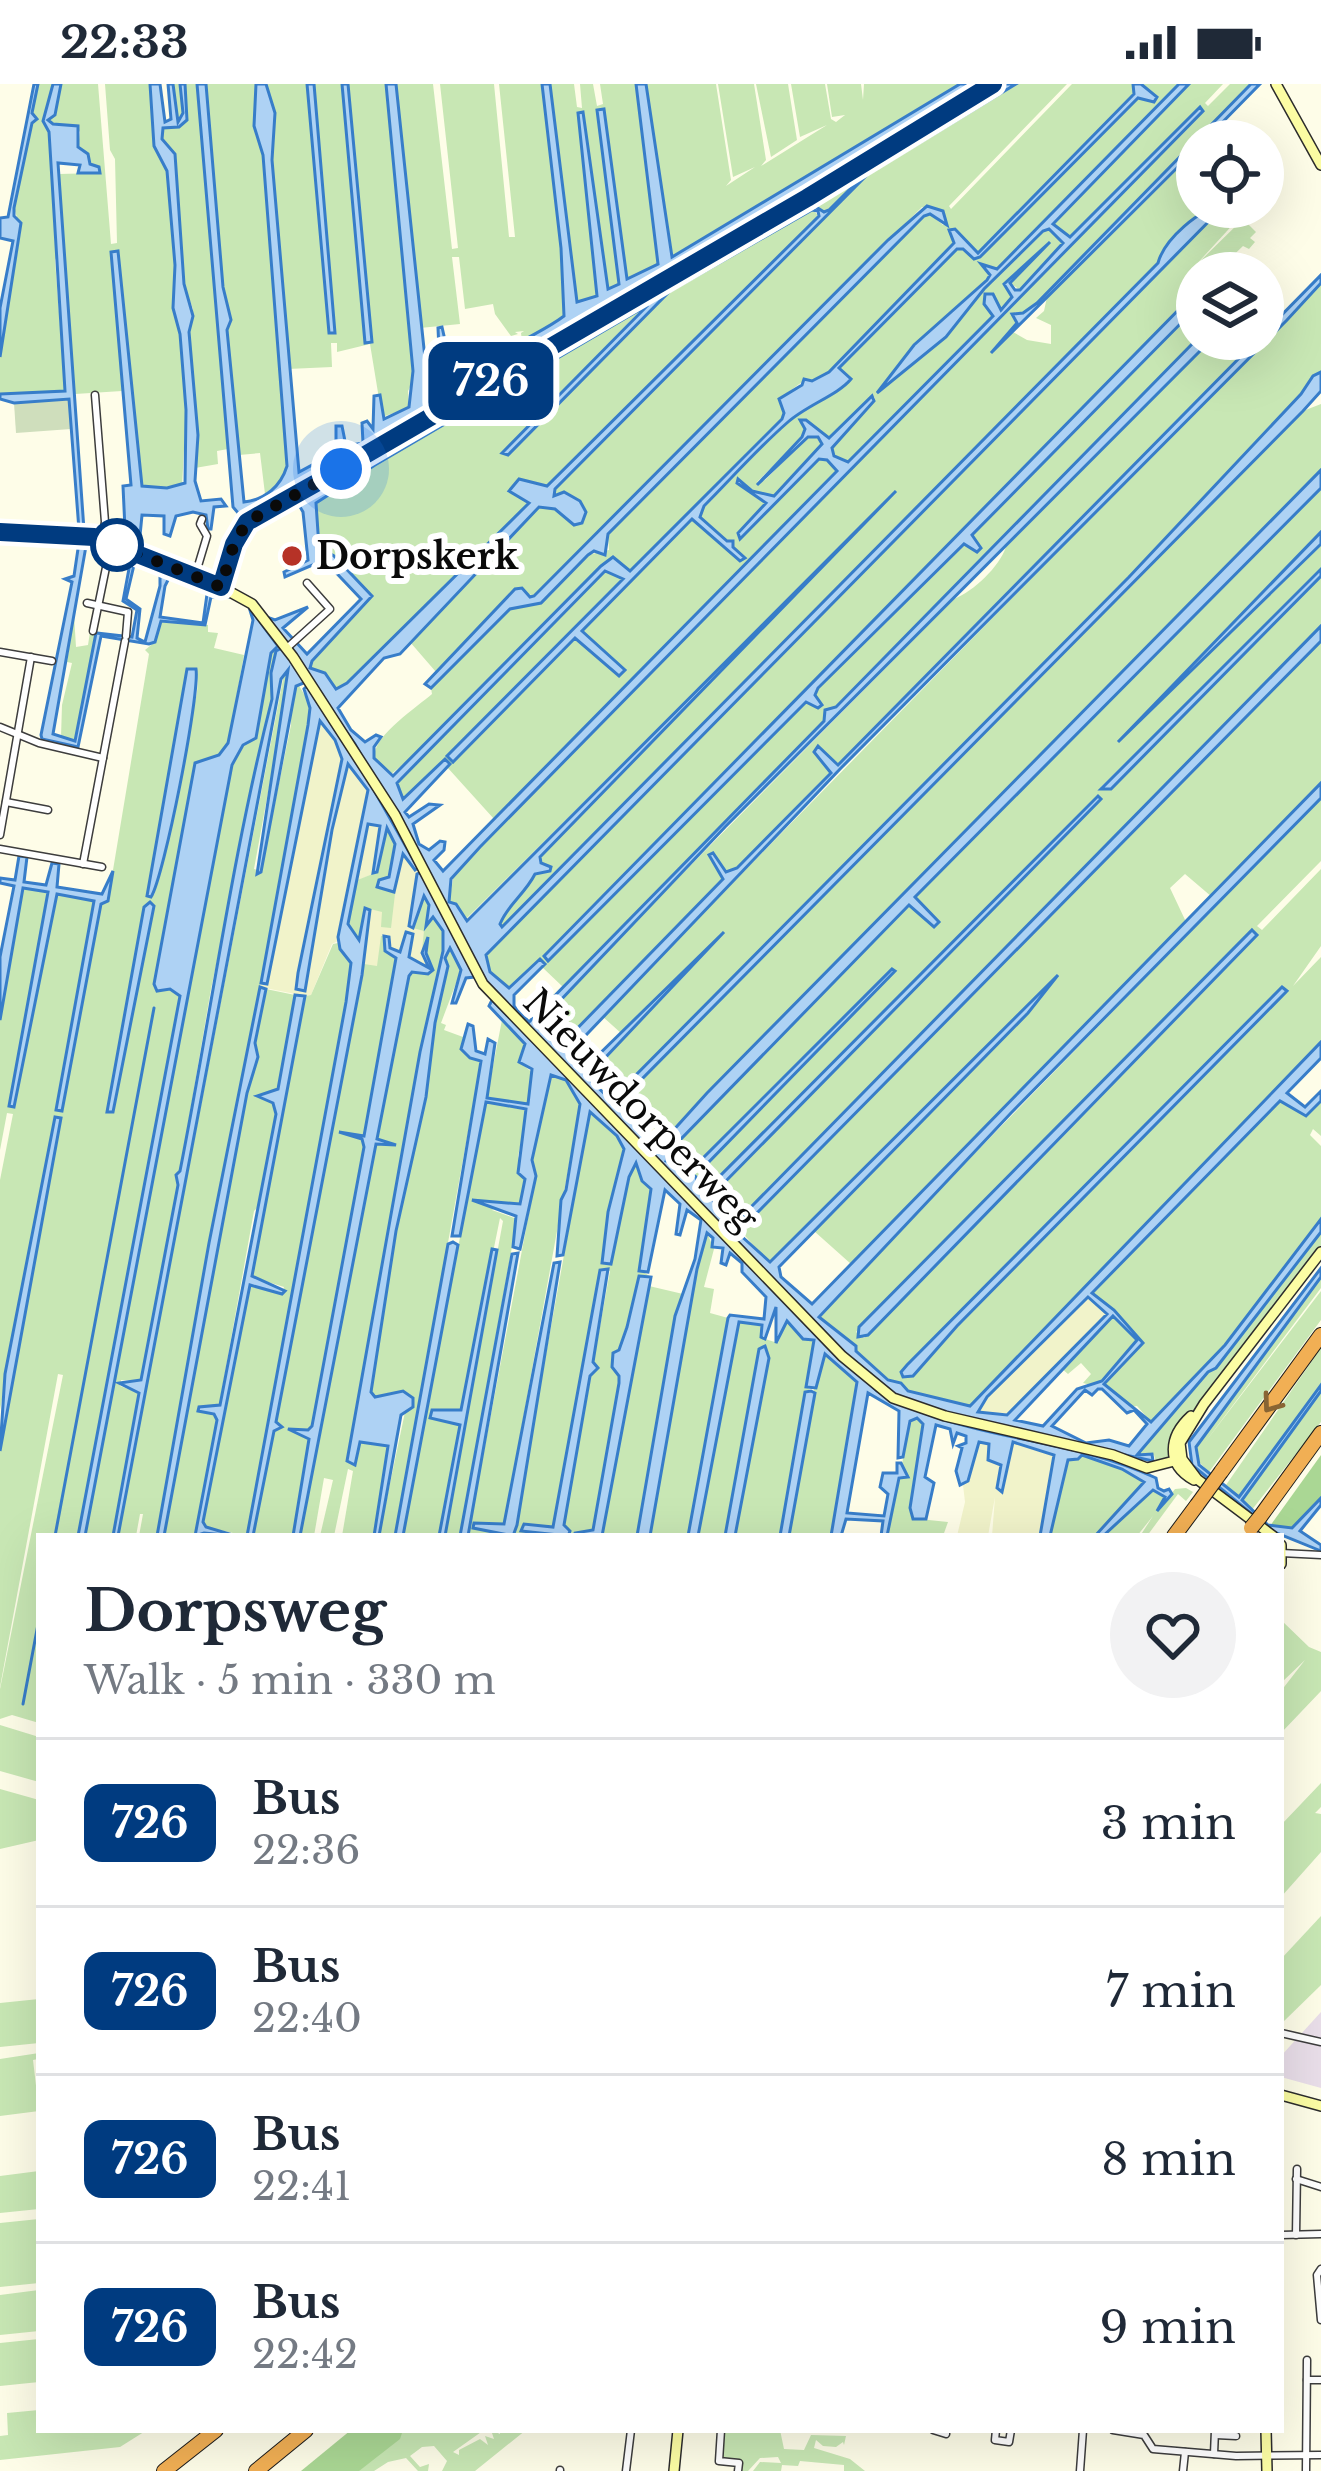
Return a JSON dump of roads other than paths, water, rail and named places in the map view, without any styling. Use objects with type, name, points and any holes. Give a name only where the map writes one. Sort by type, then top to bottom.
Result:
[{"type":"highway","points":[[1176,1533],[1321,1335]]},
{"type":"highway","points":[[1252,1527],[1321,1432]]},
{"type":"highway","points":[[164,2471],[212,2433]]},
{"type":"highway","points":[[256,2471],[302,2433]]},
{"type":"street","points":[[221,587],[240,530],[263,510],[807,198],[993,84]]},
{"type":"street","points":[[1276,84],[1321,165]]},
{"type":"street","points":[[93,632],[108,545],[95,395]]},
{"type":"street","points":[[195,576],[207,536],[202,519]]},
{"type":"street","name":"Nieuwdorperweg","points":[[0,532],[138,553],[252,604],[394,814],[474,970],[493,996],[879,1389],[927,1410],[1147,1468],[1179,1461]]},
{"type":"street","points":[[286,649],[333,612],[307,583]]},
{"type":"street","points":[[83,864],[128,612],[87,603]]},
{"type":"street","points":[[0,652],[52,661]]},
{"type":"street","points":[[0,835],[31,657]]},
{"type":"street","points":[[0,727],[39,743],[103,758]]},
{"type":"street","points":[[6,802],[48,810]]},
{"type":"street","points":[[0,849],[102,867]]},
{"type":"street","points":[[1268,1533],[1179,1461],[1182,1438],[1321,1252]]},
{"type":"street","points":[[1284,1550],[1321,1555]]},
{"type":"street","points":[[1284,2034],[1321,2042]]},
{"type":"street","points":[[1284,2096],[1321,2106]]},
{"type":"street","points":[[1296,2235],[1296,2174],[1321,2187]]},
{"type":"street","points":[[1284,2235],[1321,2234],[1321,2248]]},
{"type":"street","points":[[1321,2269],[1317,2275],[1321,2320]]},
{"type":"street","points":[[1306,2471],[1307,2360]]},
{"type":"street","points":[[1307,2380],[1321,2380]]},
{"type":"street","points":[[626,2471],[631,2433]]},
{"type":"street","points":[[674,2471],[678,2433]]},
{"type":"street","points":[[721,2433],[718,2461],[739,2463],[738,2471]]},
{"type":"street","points":[[995,2433],[994,2440],[1010,2442],[1011,2433]]},
{"type":"street","points":[[1079,2471],[1083,2433]]},
{"type":"street","points":[[1132,2433],[1144,2435],[1153,2449],[1321,2456]]},
{"type":"street","points":[[1214,2454],[1215,2433]]},
{"type":"street","points":[[1220,2433],[1237,2436]]},
{"type":"street","points":[[1266,2433],[1267,2471]]},
{"type":"street","points":[[1183,2471],[1185,2452]]},
{"type":"water","points":[[34,84],[38,84],[32,113],[37,119],[32,123],[14,208],[21,223],[0,357],[0,308],[13,241],[0,238],[0,218],[8,217]]},
{"type":"water","points":[[53,84],[61,84],[55,115],[48,120],[78,126],[78,147],[100,173],[78,173],[80,165],[58,163],[84,530],[79,530],[69,399],[14,403],[0,399],[0,394],[65,391],[49,132],[43,121]]},
{"type":"water","points":[[150,84],[160,84],[165,122],[171,119],[168,84],[173,84],[178,122],[183,113],[180,84],[185,84],[187,120],[179,127],[163,128],[162,139],[175,154],[184,284],[193,316],[189,332],[198,435],[195,481],[201,501],[221,499],[226,506],[214,507],[211,529],[206,515],[176,516],[170,536],[164,534],[164,516],[142,515],[138,556],[158,566],[134,565],[126,599],[140,609],[137,638],[145,642],[160,586],[160,567],[172,572],[160,617],[203,623],[208,587],[226,597],[211,597],[205,625],[161,621],[155,642],[149,644],[101,636],[78,747],[41,735],[72,582],[65,579],[74,576],[79,542],[131,555],[136,548],[131,530],[125,529],[123,486],[131,485],[111,252],[118,251],[142,486],[167,488],[185,483],[186,410],[180,334],[173,308],[175,265],[167,171],[154,146]],"holes":[[[86,546],[131,558],[123,601],[137,610],[132,637],[96,633],[75,741],[53,734]]]},
{"type":"water","points":[[197,84],[206,84],[244,502],[271,491],[287,466],[263,155],[254,126],[256,84],[266,84],[275,113],[272,160],[299,472],[336,452],[336,426],[342,426],[346,446],[363,443],[362,423],[367,421],[373,429],[374,396],[380,395],[384,419],[409,407],[413,371],[386,84],[396,84],[429,396],[441,394],[438,328],[442,327],[454,380],[462,378],[459,349],[465,349],[468,375],[481,374],[501,363],[514,346],[564,316],[542,84],[550,84],[577,302],[597,296],[578,113],[583,112],[608,289],[619,284],[597,110],[604,109],[627,279],[658,264],[636,84],[646,84],[672,257],[960,84],[988,84],[805,196],[245,521],[233,507]]},
{"type":"water","points":[[307,84],[314,84],[335,333],[329,333]]},
{"type":"water","points":[[342,84],[348,84],[372,342],[365,343]]},
{"type":"water","points":[[1005,84],[1016,84],[868,174],[555,489],[554,496],[564,492],[580,501],[586,512],[582,523],[574,525],[555,509],[539,507],[400,654],[384,658],[338,708],[365,742],[381,737],[374,758],[393,776],[601,566],[613,557],[630,571],[782,419],[779,399],[804,379],[812,381],[829,372],[954,243],[949,230],[955,229],[978,253],[1134,94],[1133,84],[1141,84],[1157,97],[1154,102],[1138,98],[980,257],[974,259],[957,249],[839,368],[851,379],[788,422],[704,506],[700,517],[733,541],[745,558],[740,561],[692,519],[582,631],[625,670],[619,676],[575,638],[453,762],[447,756],[623,579],[605,571],[397,783],[403,799],[445,759],[450,764],[405,812],[409,817],[429,804],[440,805],[413,824],[419,844],[429,850],[445,842],[434,860],[443,871],[837,471],[827,460],[819,459],[740,539],[738,533],[766,503],[737,483],[738,479],[752,491],[774,496],[822,444],[818,437],[808,437],[757,485],[802,437],[805,429],[800,420],[829,438],[872,396],[874,401],[832,448],[834,456],[848,462],[993,316],[984,304],[985,294],[993,294],[1001,310],[1012,297],[1004,284],[1050,242],[1010,283],[1020,290],[1063,243],[1049,229],[1043,231],[984,289],[946,337],[877,393],[914,345],[987,280],[990,275],[981,264],[997,269],[1179,84],[1189,84],[1053,224],[1070,237],[1176,131],[1176,138],[480,847],[451,879],[449,902],[456,904],[467,921],[896,491],[540,857],[550,871],[535,874],[503,917],[502,927],[1158,263],[1175,235],[1183,228],[1202,228],[486,955],[490,972],[509,988],[540,959],[545,964],[514,995],[514,1006],[529,1022],[824,721],[825,710],[836,707],[1176,360],[1191,360],[725,827],[538,1024],[550,1038],[563,1043],[723,879],[709,855],[713,853],[726,872],[737,868],[831,773],[814,752],[818,746],[838,765],[1237,360],[1247,360],[841,768],[567,1055],[580,1070],[586,1067],[724,932],[587,1077],[611,1100],[623,1089],[625,1096],[618,1105],[655,1143],[662,1138],[672,1145],[666,1161],[696,1177],[699,1189],[740,1224],[739,1234],[770,1262],[1058,975],[1028,1013],[779,1267],[781,1277],[812,1304],[1321,783],[1321,798],[1011,1113],[819,1317],[888,1380],[901,1383],[908,1391],[970,1406],[1321,1042],[1321,1058],[1287,1093],[1305,1107],[1321,1091],[1321,1101],[1306,1116],[1280,1101],[1092,1293],[1143,1343],[1104,1384],[1151,1422],[1225,1345],[1321,1219],[1321,1232],[1216,1368],[1137,1455],[1152,1454],[1153,1461],[983,1424],[899,1398],[864,1373],[480,976],[355,744],[264,616],[275,620],[308,607],[283,628],[307,654],[361,599],[324,560],[285,577],[284,572],[308,560],[303,512],[296,500],[318,492],[810,203],[824,212],[829,210],[863,176],[863,170]],"holes":[[[812,210],[819,216],[547,486],[519,479],[509,491],[529,503],[347,683],[336,689],[325,673],[310,668],[372,596],[319,547],[316,503],[648,305],[502,453],[508,455],[670,291]],[[1088,1297],[1107,1314],[1007,1415],[978,1412],[987,1397]],[[1113,1316],[1137,1340],[1102,1381],[1077,1389],[1043,1426],[1015,1420]],[[1098,1389],[1127,1413],[1134,1410],[1147,1424],[1129,1446],[1109,1440],[1086,1443],[1052,1426],[1085,1390],[1092,1395]]]},
{"type":"water","points":[[1251,84],[1260,84],[1225,120],[1216,120]]},
{"type":"water","points":[[1176,161],[1176,169],[991,353],[1017,323],[1012,314],[1037,303]]},
{"type":"water","points":[[927,206],[943,211],[947,225],[930,214],[924,216],[608,534],[605,555],[594,551],[588,555],[541,603],[510,609],[431,688],[425,684],[515,589],[534,596]]},
{"type":"water","points":[[1321,275],[1321,283],[1284,323],[1284,313]]},
{"type":"water","points":[[1176,312],[1176,328],[972,535],[981,548],[977,552],[964,544],[818,688],[815,695],[822,705],[818,708],[806,702],[548,961],[544,956]]},
{"type":"water","points":[[1321,372],[1321,391],[1303,411],[630,1091],[625,1086],[1129,577]]},
{"type":"water","points":[[1321,470],[1321,488],[915,897],[939,922],[934,927],[909,905],[678,1142],[670,1134],[707,1093]]},
{"type":"water","points":[[1321,532],[1321,544],[1118,742]]},
{"type":"water","points":[[1321,569],[1321,576],[1111,789],[1101,789]]},
{"type":"water","points":[[249,607],[278,646],[271,653],[256,738],[243,745],[232,765],[86,1533],[79,1533],[180,996],[170,989],[157,991],[154,984],[195,763],[219,755],[228,743],[253,620]]},
{"type":"water","points":[[1321,626],[1321,641],[749,1221],[744,1215],[751,1207]]},
{"type":"water","points":[[282,648],[306,682],[296,686],[257,874],[288,670],[281,679],[119,1533],[114,1533],[139,1393],[119,1383],[141,1380],[233,876],[272,699],[276,651]]},
{"type":"water","points":[[187,669],[196,669],[192,713],[172,823],[151,897],[147,896]]},
{"type":"water","points":[[307,686],[362,769],[418,868],[403,854],[394,892],[377,887],[379,880],[389,877],[395,844],[387,828],[373,873],[380,826],[368,824],[348,924],[359,940],[365,908],[370,910],[362,975],[276,1422],[282,1427],[274,1431],[254,1533],[248,1533],[346,1002],[351,963],[338,937],[368,790],[348,764],[305,991],[296,989],[342,759],[320,721],[267,984],[261,983],[308,725],[310,708]]},
{"type":"water","points":[[1098,796],[1101,799],[722,1185],[716,1180]]},
{"type":"water","points":[[19,856],[27,857],[24,882],[46,885],[52,863],[59,864],[57,887],[102,894],[113,871],[108,901],[101,904],[62,1111],[56,1110],[94,901],[57,894],[14,1107],[9,1106],[48,892],[23,888],[0,1020],[0,957],[14,886],[0,883],[0,878],[15,880]]},
{"type":"water","points":[[421,872],[475,977],[466,978],[452,1003],[461,970],[450,948],[371,1392],[375,1397],[403,1391],[413,1398],[413,1407],[401,1415],[380,1533],[374,1533],[388,1446],[360,1442],[355,1465],[347,1461],[420,1052],[443,951],[443,931],[433,917],[426,926],[429,905],[424,896],[413,928],[409,926]]},
{"type":"water","points":[[150,902],[154,906],[113,1112],[107,1112],[144,907]]},
{"type":"water","points":[[1252,930],[1257,935],[868,1335],[858,1337],[859,1327]]},
{"type":"water","points":[[406,932],[413,934],[409,957],[429,968],[422,953],[428,937],[426,953],[433,970],[409,976],[377,1139],[396,1145],[376,1144],[301,1533],[293,1533],[309,1439],[288,1429],[312,1426],[364,1147],[362,1139],[339,1132],[364,1136],[396,958],[385,951],[384,936],[389,937],[390,948],[400,952]]},
{"type":"water","points":[[895,971],[699,1167],[698,1163]]},
{"type":"water","points":[[260,987],[266,989],[255,1043],[258,1057],[247,1093],[165,1533],[158,1533]]},
{"type":"water","points":[[1282,987],[1287,991],[913,1376],[903,1377],[907,1365]]},
{"type":"water","points":[[295,995],[305,996],[252,1276],[285,1291],[250,1285],[203,1522],[226,1533],[196,1533],[217,1420],[214,1414],[198,1411],[220,1405],[276,1114],[273,1103],[257,1096],[278,1089]]},
{"type":"water","points":[[492,1000],[877,1391],[944,1420],[1122,1464],[1156,1478],[1158,1488],[1172,1494],[1157,1511],[1165,1497],[1153,1490],[1106,1533],[1098,1533],[1144,1482],[1082,1455],[1068,1460],[1051,1533],[1041,1533],[1054,1455],[1013,1442],[1002,1492],[997,1488],[1001,1465],[988,1460],[989,1444],[979,1442],[968,1481],[960,1485],[956,1471],[962,1448],[958,1446],[966,1443],[966,1436],[957,1433],[953,1444],[950,1429],[936,1425],[925,1477],[934,1483],[926,1519],[913,1519],[910,1508],[923,1424],[917,1418],[910,1421],[903,1457],[898,1458],[899,1411],[868,1393],[847,1513],[884,1516],[888,1494],[880,1487],[883,1473],[897,1473],[897,1463],[901,1463],[908,1477],[899,1478],[888,1533],[881,1533],[883,1521],[846,1519],[842,1533],[832,1533],[857,1382],[825,1354],[816,1388],[806,1387],[814,1340],[803,1339],[787,1321],[776,1343],[776,1307],[765,1339],[762,1325],[739,1322],[699,1533],[689,1533],[728,1318],[764,1319],[766,1297],[730,1253],[726,1265],[721,1263],[723,1248],[712,1247],[713,1238],[707,1233],[651,1533],[638,1533],[675,1316],[695,1259],[701,1220],[687,1210],[680,1235],[676,1234],[680,1204],[665,1190],[648,1272],[639,1271],[651,1189],[642,1181],[636,1163],[611,1264],[602,1263],[608,1212],[624,1149],[617,1136],[590,1112],[563,1255],[557,1256],[561,1200],[580,1104],[566,1080],[551,1075],[532,1160],[536,1176],[520,1249],[513,1247],[516,1216],[472,1200],[520,1204],[525,1179],[518,1173],[526,1109],[486,1102],[460,1236],[452,1236],[481,1061],[461,1049],[468,1024],[473,1026],[476,1051],[485,1054],[488,1039],[495,1043],[487,1098],[528,1104],[532,1069],[519,1062],[525,1044],[489,1006]]},
{"type":"water","points":[[55,1117],[61,1118],[0,1451],[5,1374]]},
{"type":"water","points":[[448,1244],[458,1245],[404,1533],[396,1533]]},
{"type":"water","points":[[492,1249],[497,1250],[446,1533],[440,1533],[460,1425],[430,1418],[432,1410],[461,1410]]},
{"type":"water","points":[[518,1253],[469,1533],[461,1533],[512,1254]]},
{"type":"water","points":[[560,1262],[517,1525],[514,1533],[473,1528],[474,1523],[504,1524],[554,1263]]},
{"type":"water","points":[[1321,1268],[1321,1277],[1196,1447],[1199,1465],[1239,1497],[1321,1385],[1242,1500],[1268,1525],[1292,1528],[1321,1498],[1321,1505],[1300,1531],[1321,1545],[1321,1551],[1274,1532],[1192,1465],[1189,1442]]},
{"type":"water","points":[[608,1269],[593,1362],[598,1368],[590,1376],[564,1525],[570,1531],[521,1531],[524,1524],[553,1527],[600,1270]]},
{"type":"water","points":[[639,1276],[651,1277],[603,1533],[575,1533],[593,1530],[619,1383],[612,1367],[613,1353],[619,1350]]},
{"type":"water","points":[[765,1346],[769,1358],[736,1533],[726,1533],[759,1349]]},
{"type":"water","points":[[805,1392],[815,1393],[790,1533],[781,1533]]},
{"type":"waterway","points":[[56,1533],[154,1008]]},
{"type":"waterway","points":[[23,1704],[36,1635]]},
{"type":"place","name":"Dorpskerk","points":[[292,556]]}]
